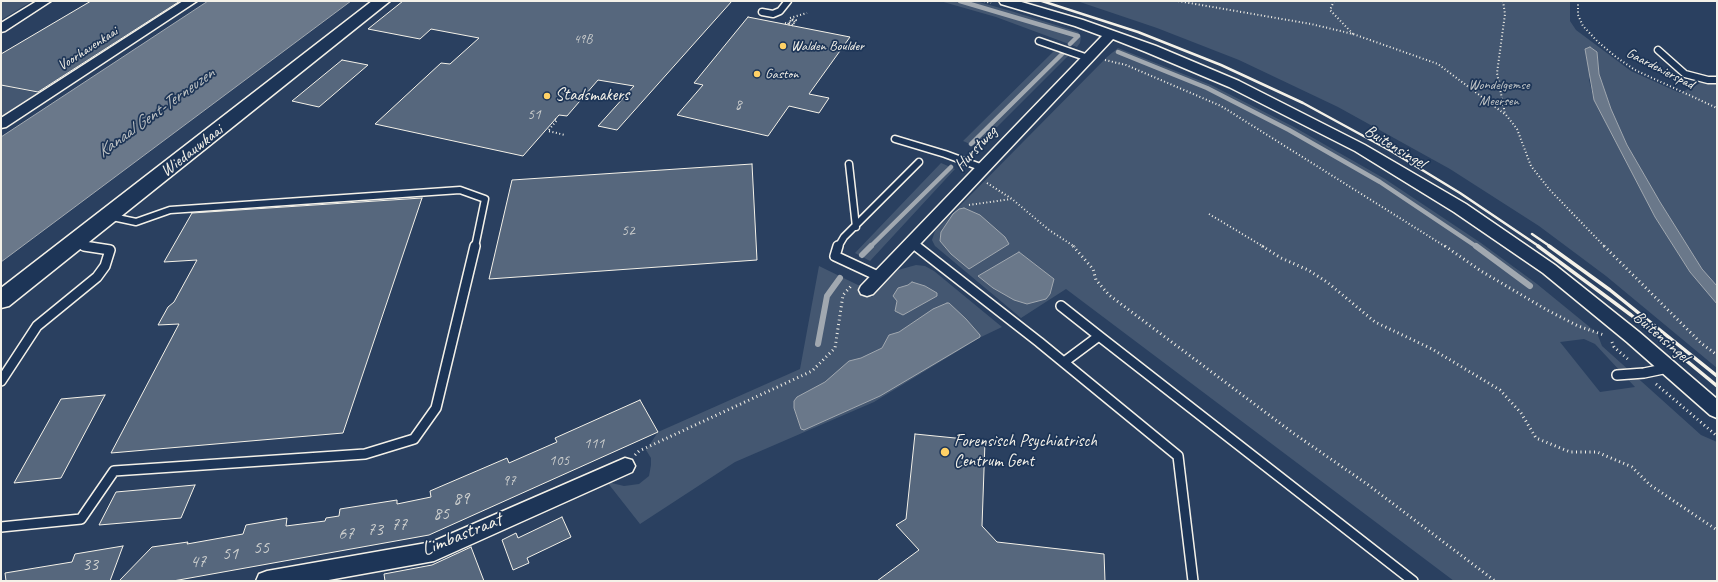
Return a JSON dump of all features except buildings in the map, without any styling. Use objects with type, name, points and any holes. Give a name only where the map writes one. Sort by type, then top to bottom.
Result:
[{"type":"main road","name":"Wiedauwkaai","points":[[1,300],[382,1]]},
{"type":"street","points":[[1,28],[45,1]]},
{"type":"street","name":"Voorhavenkaai","points":[[1,124],[192,1]]},
{"type":"street","name":"Buitensingel","points":[[1001,3],[1098,47],[1234,84],[1360,148],[1460,208],[1549,269],[1633,337],[1717,410]]},
{"type":"street","name":"Hurstweg","points":[[867,290],[1098,47]]},
{"type":"street","name":"Limbastraat","points":[[267,581],[434,551],[625,466]]},
{"type":"lane","points":[[762,12],[773,14],[780,11],[788,1]]},
{"type":"lane","points":[[1039,41],[1098,47]]},
{"type":"lane","points":[[1658,50],[1685,74],[1708,80],[1717,80]]},
{"type":"lane","points":[[895,139],[945,154],[979,172]]},
{"type":"lane","points":[[880,277],[835,256],[838,245],[919,162]]},
{"type":"lane","points":[[849,164],[856,227]]},
{"type":"lane","points":[[1,526],[81,519],[114,471],[365,454],[414,439],[436,408],[471,267],[485,199],[460,190],[170,210],[136,222],[108,216]]},
{"type":"lane","points":[[911,243],[1064,362],[1178,456],[1193,581]]},
{"type":"lane","points":[[1,381],[37,326],[96,277],[105,266],[110,250],[72,245]]},
{"type":"lane","points":[[1062,306],[1413,581]]},
{"type":"lane","points":[[1064,362],[1099,336]]},
{"type":"lane","points":[[1617,375],[1644,373],[1668,368]]},
{"type":"path","points":[[984,1],[1001,3]]},
{"type":"path","points":[[1178,1],[1311,24],[1354,34],[1438,64],[1506,115],[1517,129],[1531,166],[1549,189],[1637,280],[1701,343],[1717,355]]},
{"type":"path","points":[[1334,1],[1330,10],[1354,34]]},
{"type":"path","points":[[1503,1],[1505,14],[1497,73],[1506,115]]},
{"type":"path","name":"Gaardenierspad","points":[[1578,1],[1578,14],[1583,26],[1598,42],[1616,57],[1636,70],[1717,108]]},
{"type":"path","points":[[792,26],[796,20],[792,19],[788,24],[792,25],[795,21],[792,20],[789,24],[785,23],[788,19],[807,13]]},
{"type":"path","points":[[1098,47],[1126,66],[1221,106],[1501,282],[1578,326],[1606,336]]},
{"type":"path","points":[[556,119],[558,120],[548,131],[565,135]]},
{"type":"path","points":[[979,172],[1049,230],[1077,249],[1093,269],[1096,280],[1109,295],[1293,433],[1366,484],[1495,581]]},
{"type":"path","points":[[951,202],[964,206],[1012,199]]},
{"type":"path","points":[[1208,214],[1231,229],[1258,242],[1281,258],[1308,270],[1327,282],[1375,322],[1432,349],[1500,390],[1521,413],[1536,438],[1570,452],[1597,452],[1632,467],[1650,485],[1717,530]]},
{"type":"green space","points":[[1,1],[32,1],[1,20]]},
{"type":"green space","points":[[940,1],[975,1],[1011,11],[1078,32],[1081,37],[1080,43],[1077,47],[996,17]]},
{"type":"green space","points":[[1019,1],[1026,1],[1129,35],[1124,35]]},
{"type":"green space","name":"Wondelgemse Meersen","points":[[1077,1],[1570,1],[1570,21],[1576,30],[1631,71],[1680,93],[1717,75],[1717,286],[1702,269],[1660,202],[1627,145],[1611,109],[1599,74],[1597,52],[1589,80],[1594,100],[1655,217],[1690,272],[1717,304],[1717,368],[1606,276],[1539,226],[1450,169],[1338,107],[1239,60],[1157,28]]},
{"type":"green space","points":[[1118,48],[1211,85],[1294,127],[1385,179],[1481,243],[1537,284],[1597,333],[1602,346],[1701,435],[1717,442],[1717,581],[1454,581],[1066,289],[1021,318],[935,246],[932,240],[935,231],[1107,57]],"holes":[[[1584,339],[1595,344],[1635,387],[1600,392],[1560,342]]]},
{"type":"green space","points":[[1054,51],[1068,56],[977,147],[963,141]]},
{"type":"green space","points":[[1,85],[42,94],[1,120]]},
{"type":"green space","points":[[941,163],[955,169],[870,261],[855,253]]},
{"type":"green space","points":[[916,265],[925,266],[934,271],[1002,327],[981,337],[874,402],[735,462],[640,524],[607,482],[624,486],[639,484],[649,476],[651,458],[646,450],[658,432],[800,369],[819,266],[860,286],[857,290],[872,297],[898,270]]},
{"type":"water","name":"Kanaal Gent-Terneuzen","points":[[208,1],[351,1],[1,262],[1,137]]},
{"type":"water","points":[[1590,47],[1597,52],[1599,74],[1611,109],[1627,145],[1660,202],[1702,269],[1717,286],[1717,304],[1690,272],[1655,217],[1594,100],[1585,49]]},
{"type":"water","points":[[964,208],[980,215],[1005,237],[1009,244],[969,269],[951,254],[940,241],[941,232],[953,214],[959,209]]},
{"type":"water","points":[[1019,252],[1054,279],[1050,294],[1046,299],[1027,304],[1014,300],[993,288],[978,276]]},
{"type":"water","points":[[912,282],[925,286],[937,293],[937,296],[903,315],[895,311],[897,301],[893,296],[898,288]]},
{"type":"water","points":[[949,303],[966,319],[980,335],[980,337],[880,396],[804,430],[801,429],[794,408],[794,401],[797,397],[825,382],[849,361],[861,358],[882,348],[889,335],[899,332],[933,309]]},
{"type":"waterway","points":[[960,1],[1078,36],[1070,44]]},
{"type":"waterway","points":[[1118,52],[1207,88],[1289,130],[1380,182],[1477,247]]},
{"type":"waterway","points":[[971,144],[1062,54]]},
{"type":"waterway","points":[[870,247],[951,167]]},
{"type":"waterway","points":[[1476,246],[1530,286]]},
{"type":"waterway","points":[[862,255],[870,247]]},
{"type":"waterway","points":[[818,344],[827,296],[840,278]]},
{"type":"railway","points":[[1042,1],[1138,32],[1221,65],[1303,103],[1391,151],[1460,193],[1540,247]]},
{"type":"railway","points":[[1532,234],[1551,247]]},
{"type":"railway","points":[[1538,246],[1631,315],[1717,386]]},
{"type":"railway","points":[[1549,246],[1610,290],[1717,376]]},
{"type":"place","name":"Walden Boulder","points":[[783,46]]},
{"type":"place","name":"Gaston","points":[[757,74]]},
{"type":"place","name":"Stadsmakers","points":[[547,96]]},
{"type":"place","name":"Forensisch Psychiatrisch Centrum Gent","points":[[945,452]]}]
